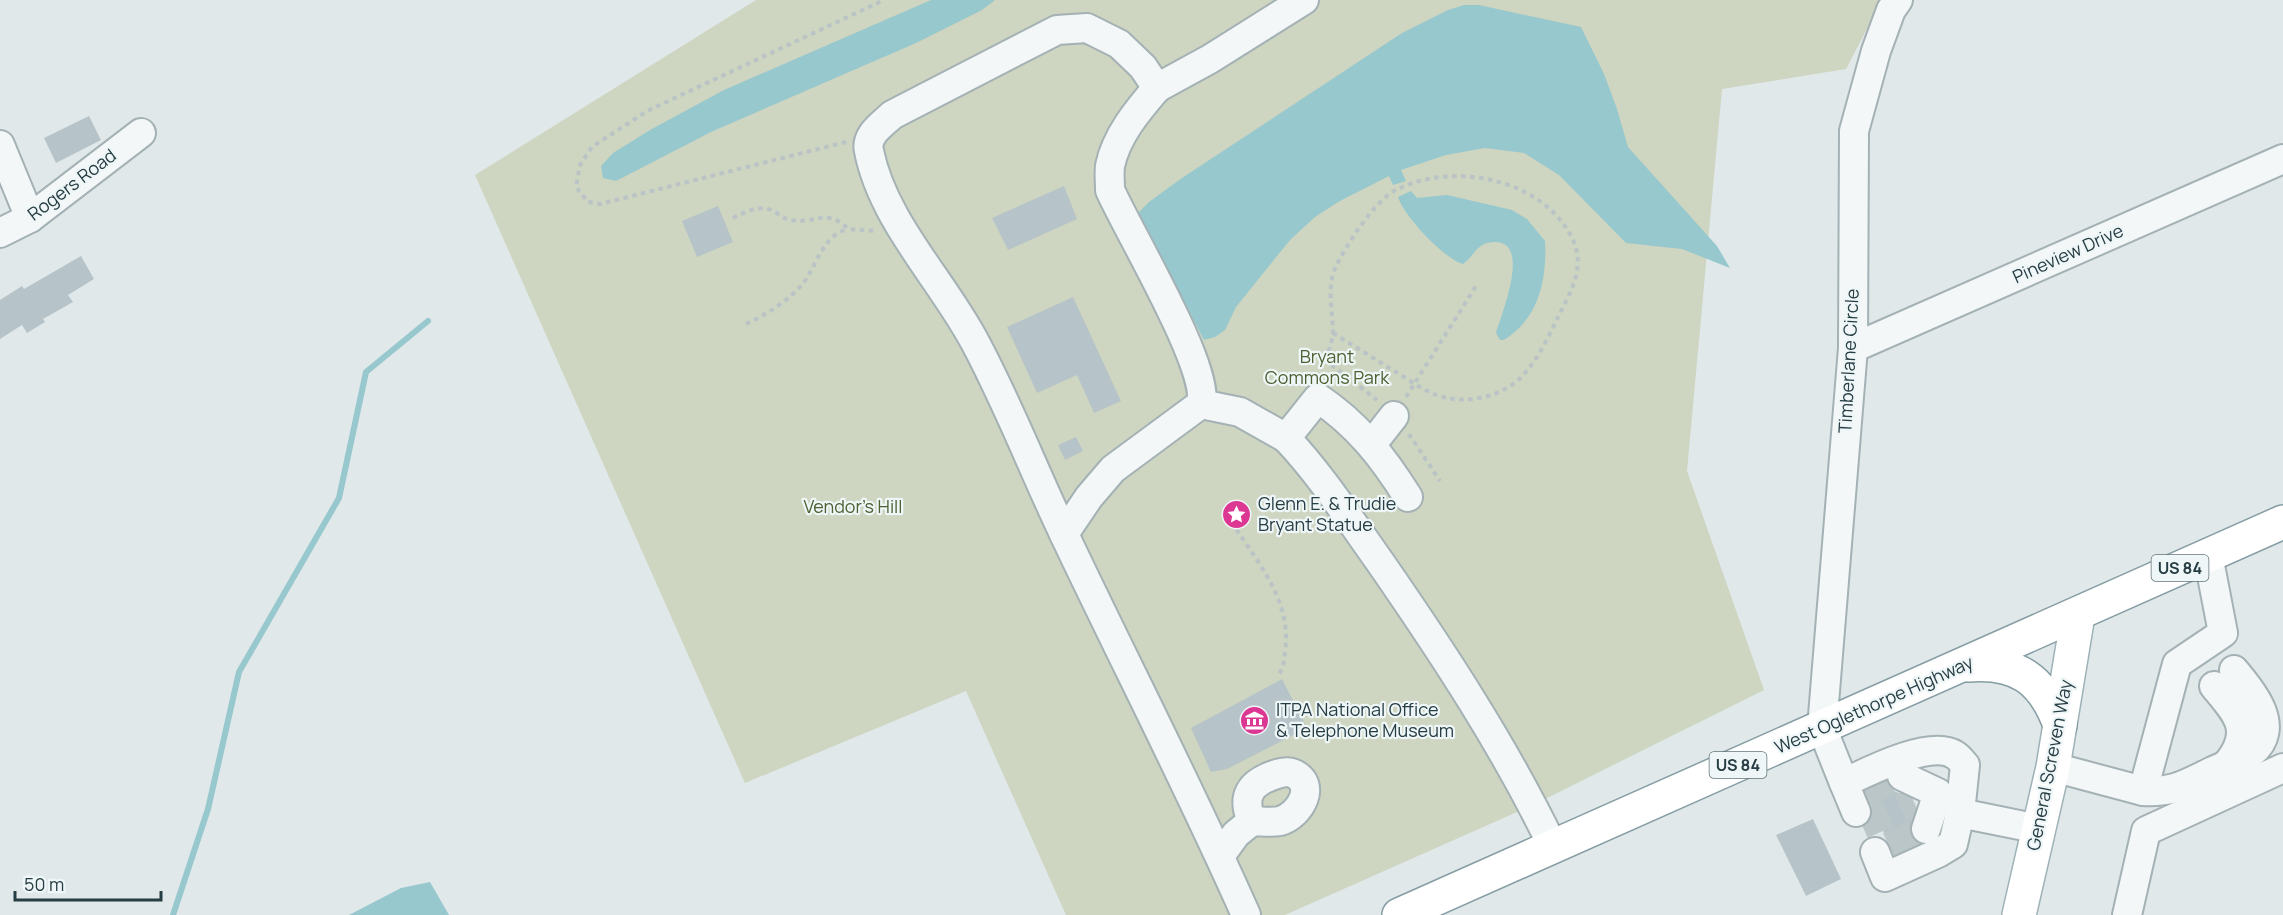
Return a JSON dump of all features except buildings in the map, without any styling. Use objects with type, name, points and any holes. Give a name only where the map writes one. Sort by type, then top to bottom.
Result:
[{"type":"main road","name":"West Oglethorpe Highway","points":[[1411,912],[2283,522]]},
{"type":"main road","name":"General Screven Way","points":[[2019,915],[2053,767],[2078,615]]},
{"type":"main road","points":[[1963,666],[1985,664],[2025,674],[2038,684],[2053,704],[2060,725]]},
{"type":"street","points":[[1201,404],[1202,390],[1191,351],[1110,190],[1110,165],[1126,128],[1157,88],[1218,54],[1304,0]]},
{"type":"street","name":"Timberlane Circle","points":[[1822,728],[1853,348],[1854,131],[1876,51],[1898,0]]},
{"type":"street","points":[[1157,88],[1143,67],[1119,44],[1087,28],[1057,30],[892,115],[870,136],[868,148],[878,183],[904,231],[976,343],[1064,534],[1220,856],[1246,915]]},
{"type":"street","name":"Rogers Road","points":[[0,233],[30,218],[141,134]]},
{"type":"street","points":[[0,145],[30,218]]},
{"type":"street","name":"Pineview Drive","points":[[1853,348],[2283,159]]},
{"type":"street","points":[[1286,438],[1318,398],[1372,444],[1408,497]]},
{"type":"street","points":[[1064,534],[1089,497],[1113,469],[1201,404],[1240,412],[1286,438],[1344,511],[1443,654],[1533,806],[1553,847]]},
{"type":"street","points":[[1372,444],[1394,416]]},
{"type":"street","points":[[2053,767],[2143,791],[2163,792],[2228,764],[2237,752],[2242,736],[2240,721],[2214,666],[2223,633],[2208,555]]},
{"type":"street","points":[[2143,791],[2176,664],[2214,666]]},
{"type":"street","points":[[1822,728],[1863,817],[1885,877],[1953,844],[1960,813]]},
{"type":"street","points":[[1863,817],[1895,759],[1922,753],[1954,754],[1965,765],[1938,793],[1926,829]]},
{"type":"street","points":[[2127,915],[2146,831],[2283,768]]},
{"type":"street","points":[[1902,776],[1938,793],[1960,813],[2039,829]]},
{"type":"street","points":[[1220,856],[1236,834],[1252,820]]},
{"type":"path","points":[[870,136],[600,204],[588,202],[576,187],[580,165],[592,147],[647,111],[884,0]]},
{"type":"path","points":[[1333,333],[1436,395],[1450,399],[1487,396],[1516,381],[1528,368],[1548,338],[1578,273],[1574,241],[1562,224],[1550,209],[1528,193],[1508,185],[1472,177],[1437,177],[1392,192],[1376,206],[1336,266],[1331,284],[1333,333],[1329,361],[1394,416],[1426,458],[1440,481]]},
{"type":"path","points":[[733,218],[761,208],[771,210],[791,221],[829,218],[841,222],[848,229]]},
{"type":"path","points":[[746,324],[785,301],[801,285],[829,240],[837,233],[848,229],[868,229],[892,236],[904,231]]},
{"type":"path","points":[[1415,383],[1476,286]]},
{"type":"path","points":[[1234,521],[1236,529],[1267,576],[1282,609],[1287,641],[1279,674]]},
{"type":"green space","name":"Bryant Commons Park","points":[[756,0],[1882,0],[1846,69],[1722,89],[1687,471],[1764,690],[1533,805],[1285,915],[1066,915],[966,691],[745,783],[475,175]]},
{"type":"water","points":[[931,0],[995,0],[982,10],[916,43],[711,132],[616,181],[603,178],[601,166],[613,153],[650,130],[724,90]]},
{"type":"water","points":[[1464,5],[1479,5],[1581,27],[1604,74],[1628,147],[1717,246],[1730,268],[1682,249],[1626,243],[1559,175],[1524,153],[1485,148],[1446,155],[1401,170],[1406,181],[1393,185],[1389,176],[1338,202],[1315,217],[1290,240],[1236,307],[1225,330],[1215,337],[1204,340],[1139,212],[1182,178],[1402,33],[1448,10]]},
{"type":"water","points":[[1411,191],[1417,198],[1447,195],[1512,210],[1527,219],[1545,241],[1544,270],[1538,297],[1525,321],[1504,340],[1500,340],[1496,333],[1512,277],[1513,262],[1510,250],[1502,243],[1487,243],[1463,264],[1455,260],[1425,235],[1401,205],[1398,197]]},
{"type":"water","points":[[430,882],[449,915],[349,915],[401,888]]},
{"type":"waterway","points":[[173,915],[208,809],[239,672],[339,498],[366,372],[428,321]]},
{"type":"tunnel","points":[[1864,793],[1902,776]]},
{"type":"tunnel","points":[[1862,825],[1914,802]]},
{"type":"tunnel","points":[[1889,846],[1926,829]]},
{"type":"place","name":"Glenn E. & Trudie Bryant Statue","points":[[1237,514]]},
{"type":"place","name":"ITPA National Office & Telephone Museum","points":[[1255,720]]},
{"type":"park label","name":"Vendor's Hill","points":[[853,507]]}]
